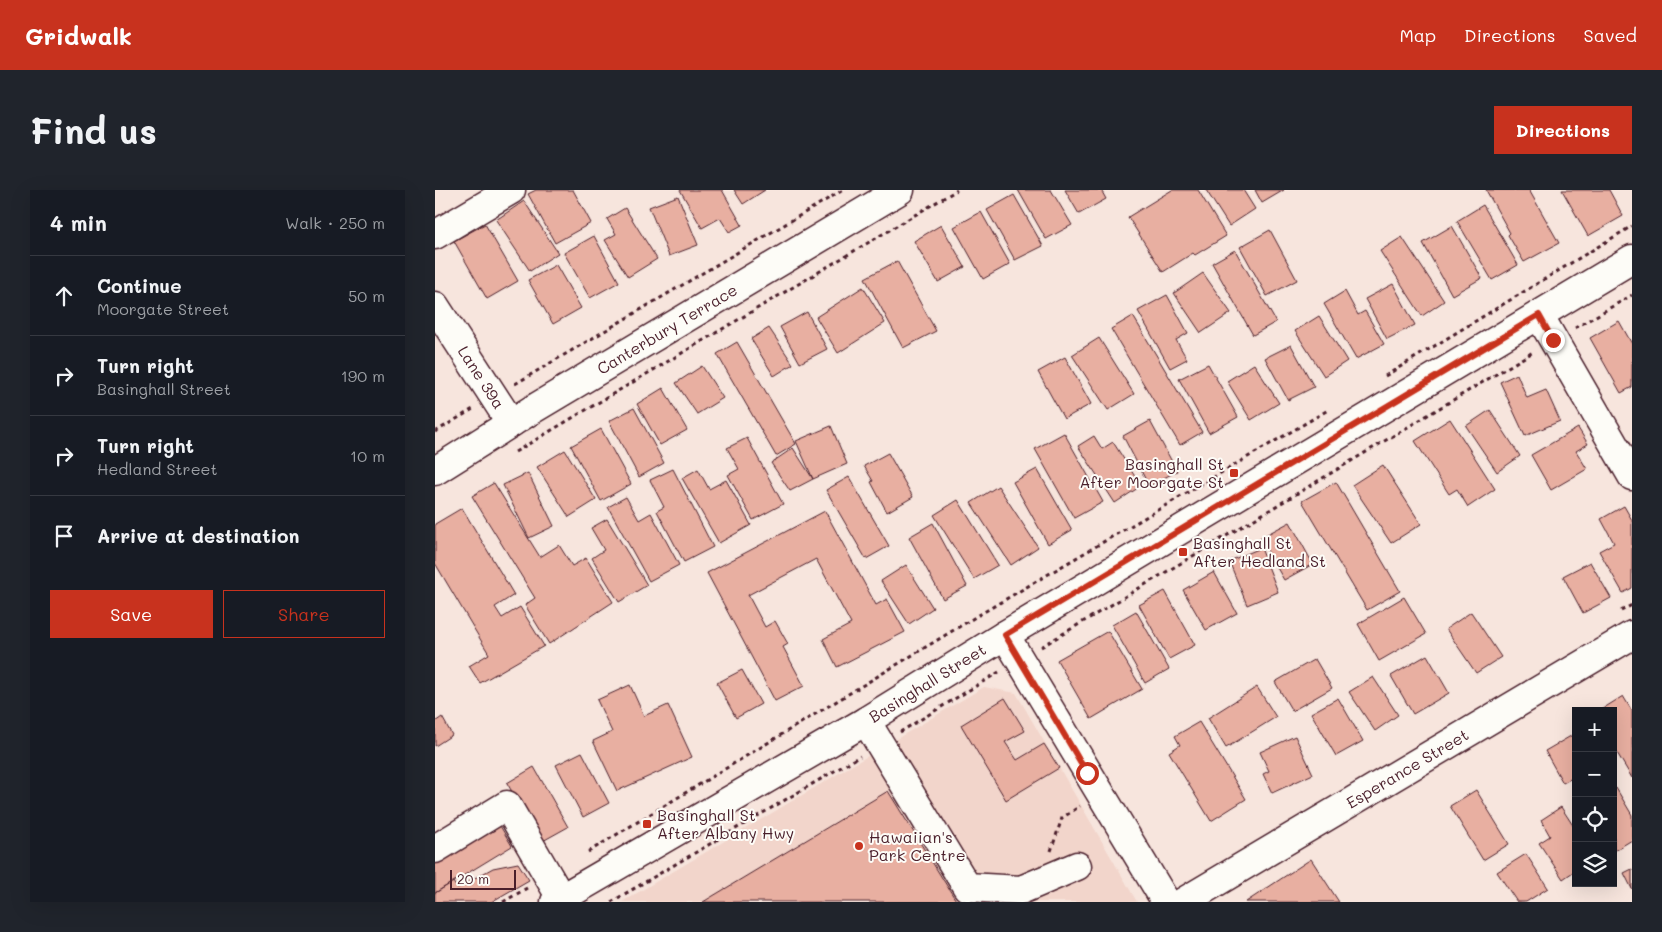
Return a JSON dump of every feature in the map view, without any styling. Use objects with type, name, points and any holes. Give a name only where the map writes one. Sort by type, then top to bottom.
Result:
[{"type":"street","points":[[435,235],[511,190]]},
{"type":"street","name":"Canterbury Terrace","points":[[435,470],[900,190]]},
{"type":"street","name":"Basinghall Street","points":[[555,892],[873,732],[1005,635],[1632,259]]},
{"type":"street","name":"Lane 39a","points":[[435,306],[511,423]]},
{"type":"street","points":[[1539,315],[1632,476]]},
{"type":"street","points":[[1005,635],[1166,902]]},
{"type":"street","name":"Esperance Street","points":[[1183,902],[1632,635]]},
{"type":"street","points":[[873,732],[967,887],[1021,890],[1077,866]]},
{"type":"street","points":[[435,849],[507,805],[555,892]]},
{"type":"path","points":[[435,432],[843,190]]},
{"type":"path","points":[[512,454],[957,190]]},
{"type":"path","points":[[1381,378],[1632,226]]},
{"type":"path","points":[[1572,330],[1632,295]]},
{"type":"path","points":[[1041,647],[1538,349]]},
{"type":"path","points":[[582,855],[971,620],[1330,409]]},
{"type":"path","points":[[611,902],[873,732],[1000,672]]},
{"type":"path","points":[[503,902],[555,892]]},
{"type":"shaded area","name":"Hawaiian's Park Centre","points":[[984,687],[1016,693],[1137,902],[622,902]]},
{"type":"building","points":[[536,190],[573,190],[591,223],[555,243],[528,194]]},
{"type":"building","points":[[680,190],[722,190],[742,225],[729,232],[720,218],[702,228]]},
{"type":"building","points":[[734,190],[765,190],[743,204]]},
{"type":"building","points":[[1018,190],[1051,190],[1072,225],[1046,239]]},
{"type":"building","points":[[1065,190],[1101,190],[1106,199],[1079,214]]},
{"type":"building","points":[[1172,190],[1198,190],[1226,236],[1195,255],[1193,253],[1163,272],[1128,217]]},
{"type":"building","points":[[1206,190],[1243,190],[1255,209],[1229,226]]},
{"type":"building","points":[[1255,190],[1284,190],[1262,203]]},
{"type":"building","points":[[1486,190],[1529,190],[1559,243],[1524,262],[1508,235],[1510,233]]},
{"type":"building","points":[[1562,190],[1609,190],[1623,216],[1588,236]]},
{"type":"building","points":[[1014,195],[1043,246],[1015,260],[987,210]]},
{"type":"building","points":[[678,196],[698,245],[669,256],[649,207]]},
{"type":"building","points":[[524,201],[558,253],[530,271],[496,220]]},
{"type":"building","points":[[1483,205],[1518,265],[1492,280],[1457,221]]},
{"type":"building","points":[[625,208],[657,259],[628,277],[605,240],[616,234],[607,219]]},
{"type":"building","points":[[981,212],[1010,264],[983,279],[954,227]]},
{"type":"building","points":[[485,224],[518,281],[487,299],[454,241]]},
{"type":"building","points":[[941,225],[965,267],[938,282],[914,241]]},
{"type":"building","points":[[1452,226],[1482,278],[1452,295],[1423,243]]},
{"type":"building","points":[[1270,230],[1297,280],[1267,296],[1240,247]]},
{"type":"building","points":[[594,236],[619,282],[590,298],[564,253]]},
{"type":"building","points":[[1402,237],[1444,301],[1422,316],[1380,251]]},
{"type":"building","points":[[1235,250],[1276,322],[1253,335],[1212,263]]},
{"type":"building","points":[[897,261],[936,331],[903,348],[865,278]]},
{"type":"building","points":[[556,265],[581,308],[553,324],[528,280]]},
{"type":"building","points":[[1203,273],[1231,313],[1201,333],[1174,293]]},
{"type":"building","points":[[1393,284],[1415,325],[1387,339],[1365,299]]},
{"type":"building","points":[[863,287],[885,323],[838,353],[816,317]]},
{"type":"building","points":[[1345,291],[1358,315],[1365,311],[1384,344],[1356,359],[1324,304]]},
{"type":"building","points":[[1167,295],[1188,333],[1176,340],[1187,359],[1170,368],[1138,311]]},
{"type":"building","points":[[807,312],[827,349],[800,363],[780,327]]},
{"type":"building","points":[[1133,316],[1202,432],[1180,445],[1111,329]]},
{"type":"building","points":[[1319,316],[1347,361],[1324,376],[1295,331]]},
{"type":"building","points":[[1619,321],[1632,344],[1632,387],[1621,393],[1590,338]]},
{"type":"building","points":[[769,328],[793,364],[774,376],[751,339]]},
{"type":"building","points":[[1099,338],[1134,394],[1108,410],[1072,355]]},
{"type":"building","points":[[737,342],[796,444],[776,456],[717,354]]},
{"type":"building","points":[[1291,345],[1314,387],[1288,400],[1265,358]]},
{"type":"building","points":[[1065,357],[1091,404],[1064,419],[1038,372]]},
{"type":"building","points":[[1208,364],[1238,417],[1209,433],[1179,379]]},
{"type":"building","points":[[1254,364],[1279,403],[1251,420],[1227,381]]},
{"type":"building","points":[[702,366],[723,398],[697,414],[676,383]]},
{"type":"building","points":[[1517,374],[1527,398],[1546,390],[1560,421],[1525,436],[1500,382]]},
{"type":"building","points":[[663,388],[687,430],[660,445],[637,404]]},
{"type":"building","points":[[634,408],[664,463],[639,477],[609,421]]},
{"type":"building","points":[[1490,410],[1520,456],[1497,472],[1466,426]]},
{"type":"building","points":[[1450,419],[1495,489],[1468,507],[1457,489],[1449,494],[1415,441]]},
{"type":"building","points":[[1150,421],[1177,471],[1149,486],[1123,436]]},
{"type":"building","points":[[831,426],[847,464],[813,479],[796,441]]},
{"type":"building","points":[[1578,428],[1588,444],[1576,451],[1587,469],[1551,490],[1531,455]]},
{"type":"building","points":[[601,429],[631,484],[601,501],[571,446]]},
{"type":"building","points":[[1064,433],[1103,502],[1074,518],[1035,449]]},
{"type":"building","points":[[1094,436],[1102,449],[1113,442],[1141,486],[1115,503],[1078,446]]},
{"type":"building","points":[[747,438],[783,504],[753,520],[728,475],[739,469],[727,448]]},
{"type":"building","points":[[793,448],[813,479],[790,491],[771,463]]},
{"type":"building","points":[[565,450],[596,500],[569,517],[537,467]]},
{"type":"building","points":[[888,453],[913,497],[887,512],[864,466]]},
{"type":"building","points":[[1383,465],[1421,524],[1391,543],[1352,485]]},
{"type":"building","points":[[673,469],[713,547],[684,562],[657,511],[664,507],[650,480]]},
{"type":"building","points":[[698,469],[709,489],[726,480],[751,525],[719,543],[682,478]]},
{"type":"building","points":[[1037,469],[1072,530],[1048,544],[1013,482]]},
{"type":"building","points":[[528,473],[554,526],[529,538],[503,485]]},
{"type":"building","points":[[849,477],[889,546],[866,559],[826,490]]},
{"type":"building","points":[[1336,482],[1400,591],[1367,610],[1302,501]]},
{"type":"building","points":[[494,483],[540,557],[559,545],[572,566],[586,558],[613,602],[549,644],[525,605],[535,598],[472,496]]},
{"type":"building","points":[[998,486],[1038,547],[1011,565],[971,503]]},
{"type":"building","points":[[626,497],[639,520],[651,513],[679,565],[649,581],[608,507]]},
{"type":"building","points":[[958,500],[998,565],[974,579],[934,515]]},
{"type":"building","points":[[1624,506],[1632,520],[1632,588],[1623,593],[1599,551],[1614,543],[1601,519]]},
{"type":"building","points":[[462,508],[514,595],[495,607],[502,618],[520,607],[544,646],[480,683],[469,666],[489,654],[435,563],[435,524]]},
{"type":"building","points":[[825,511],[876,605],[887,599],[905,632],[837,667],[823,639],[851,624],[816,559],[748,595],[765,627],[775,621],[788,644],[783,647],[804,686],[775,701],[707,573]]},
{"type":"building","points":[[607,519],[647,585],[619,602],[592,558],[604,550],[591,528]]},
{"type":"building","points":[[1290,522],[1313,564],[1284,580],[1260,538]]},
{"type":"building","points":[[933,523],[967,586],[943,599],[909,537]]},
{"type":"building","points":[[1261,548],[1278,592],[1247,605],[1229,561]]},
{"type":"building","points":[[1590,562],[1611,598],[1583,613],[1563,576]]},
{"type":"building","points":[[906,565],[933,608],[909,624],[881,581]]},
{"type":"building","points":[[1214,572],[1237,613],[1206,630],[1183,590]]},
{"type":"building","points":[[1165,591],[1195,645],[1169,659],[1139,605]]},
{"type":"building","points":[[1404,597],[1426,634],[1379,661],[1358,624]]},
{"type":"building","points":[[1136,611],[1169,669],[1145,683],[1112,625]]},
{"type":"building","points":[[1471,612],[1501,657],[1476,673],[1446,629]]},
{"type":"building","points":[[1108,631],[1142,689],[1091,719],[1057,660]]},
{"type":"building","points":[[1427,655],[1449,693],[1413,714],[1391,676]]},
{"type":"building","points":[[1315,659],[1332,688],[1292,711],[1275,682]]},
{"type":"building","points":[[742,670],[761,704],[736,718],[717,683]]},
{"type":"building","points":[[1373,677],[1398,715],[1375,731],[1349,692]]},
{"type":"building","points":[[630,685],[644,716],[668,705],[692,757],[617,791],[593,741],[612,732],[597,700]]},
{"type":"building","points":[[1257,687],[1276,717],[1226,748],[1208,718]]},
{"type":"building","points":[[1623,696],[1632,711],[1632,778],[1617,753],[1617,707],[1605,707]]},
{"type":"building","points":[[1005,698],[1025,731],[1005,742],[1017,760],[1044,744],[1059,768],[1006,800],[961,725]]},
{"type":"building","points":[[1338,698],[1363,741],[1336,756],[1311,713]]},
{"type":"building","points":[[442,717],[452,735],[435,746],[435,722]]},
{"type":"building","points":[[1199,722],[1246,799],[1211,821],[1169,752],[1180,745],[1175,736]]},
{"type":"building","points":[[1572,735],[1572,778],[1563,783],[1545,751]]},
{"type":"building","points":[[1295,736],[1313,774],[1272,793],[1263,774],[1269,771],[1260,752]]},
{"type":"building","points":[[582,752],[609,803],[583,817],[556,765]]},
{"type":"building","points":[[534,767],[568,827],[541,842],[507,783]]},
{"type":"building","points":[[1476,790],[1509,844],[1483,860],[1450,806]]},
{"type":"building","points":[[1617,790],[1632,815],[1632,840],[1617,849]]},
{"type":"building","name":"Hawaiian's Park Centre","points":[[888,791],[957,902],[703,902]]},
{"type":"building","points":[[1561,807],[1572,824],[1572,873],[1563,879],[1539,843],[1550,836],[1541,820]]},
{"type":"building","points":[[496,819],[512,846],[435,893],[435,856]]},
{"type":"building","points":[[1526,854],[1548,888],[1526,902],[1517,902],[1497,872]]},
{"type":"building","points":[[1311,859],[1339,902],[1246,902]]},
{"type":"building","points":[[518,863],[529,880],[491,902],[435,902],[435,893],[453,882],[457,888],[493,868]]},
{"type":"building","points":[[1632,869],[1632,889],[1624,873]]},
{"type":"place","name":"Basinghall St After Moorgate St","points":[[1234,473]]},
{"type":"place","name":"Basinghall St After Hedland St","points":[[1183,552]]},
{"type":"place","name":"Basinghall St After Albany Hwy","points":[[647,824]]},
{"type":"place","name":"Hawaiian's Park Centre","points":[[859,846]]},
{"type":"route","points":[[1087,773],[1005,635],[1539,315],[1553,340]]}]
